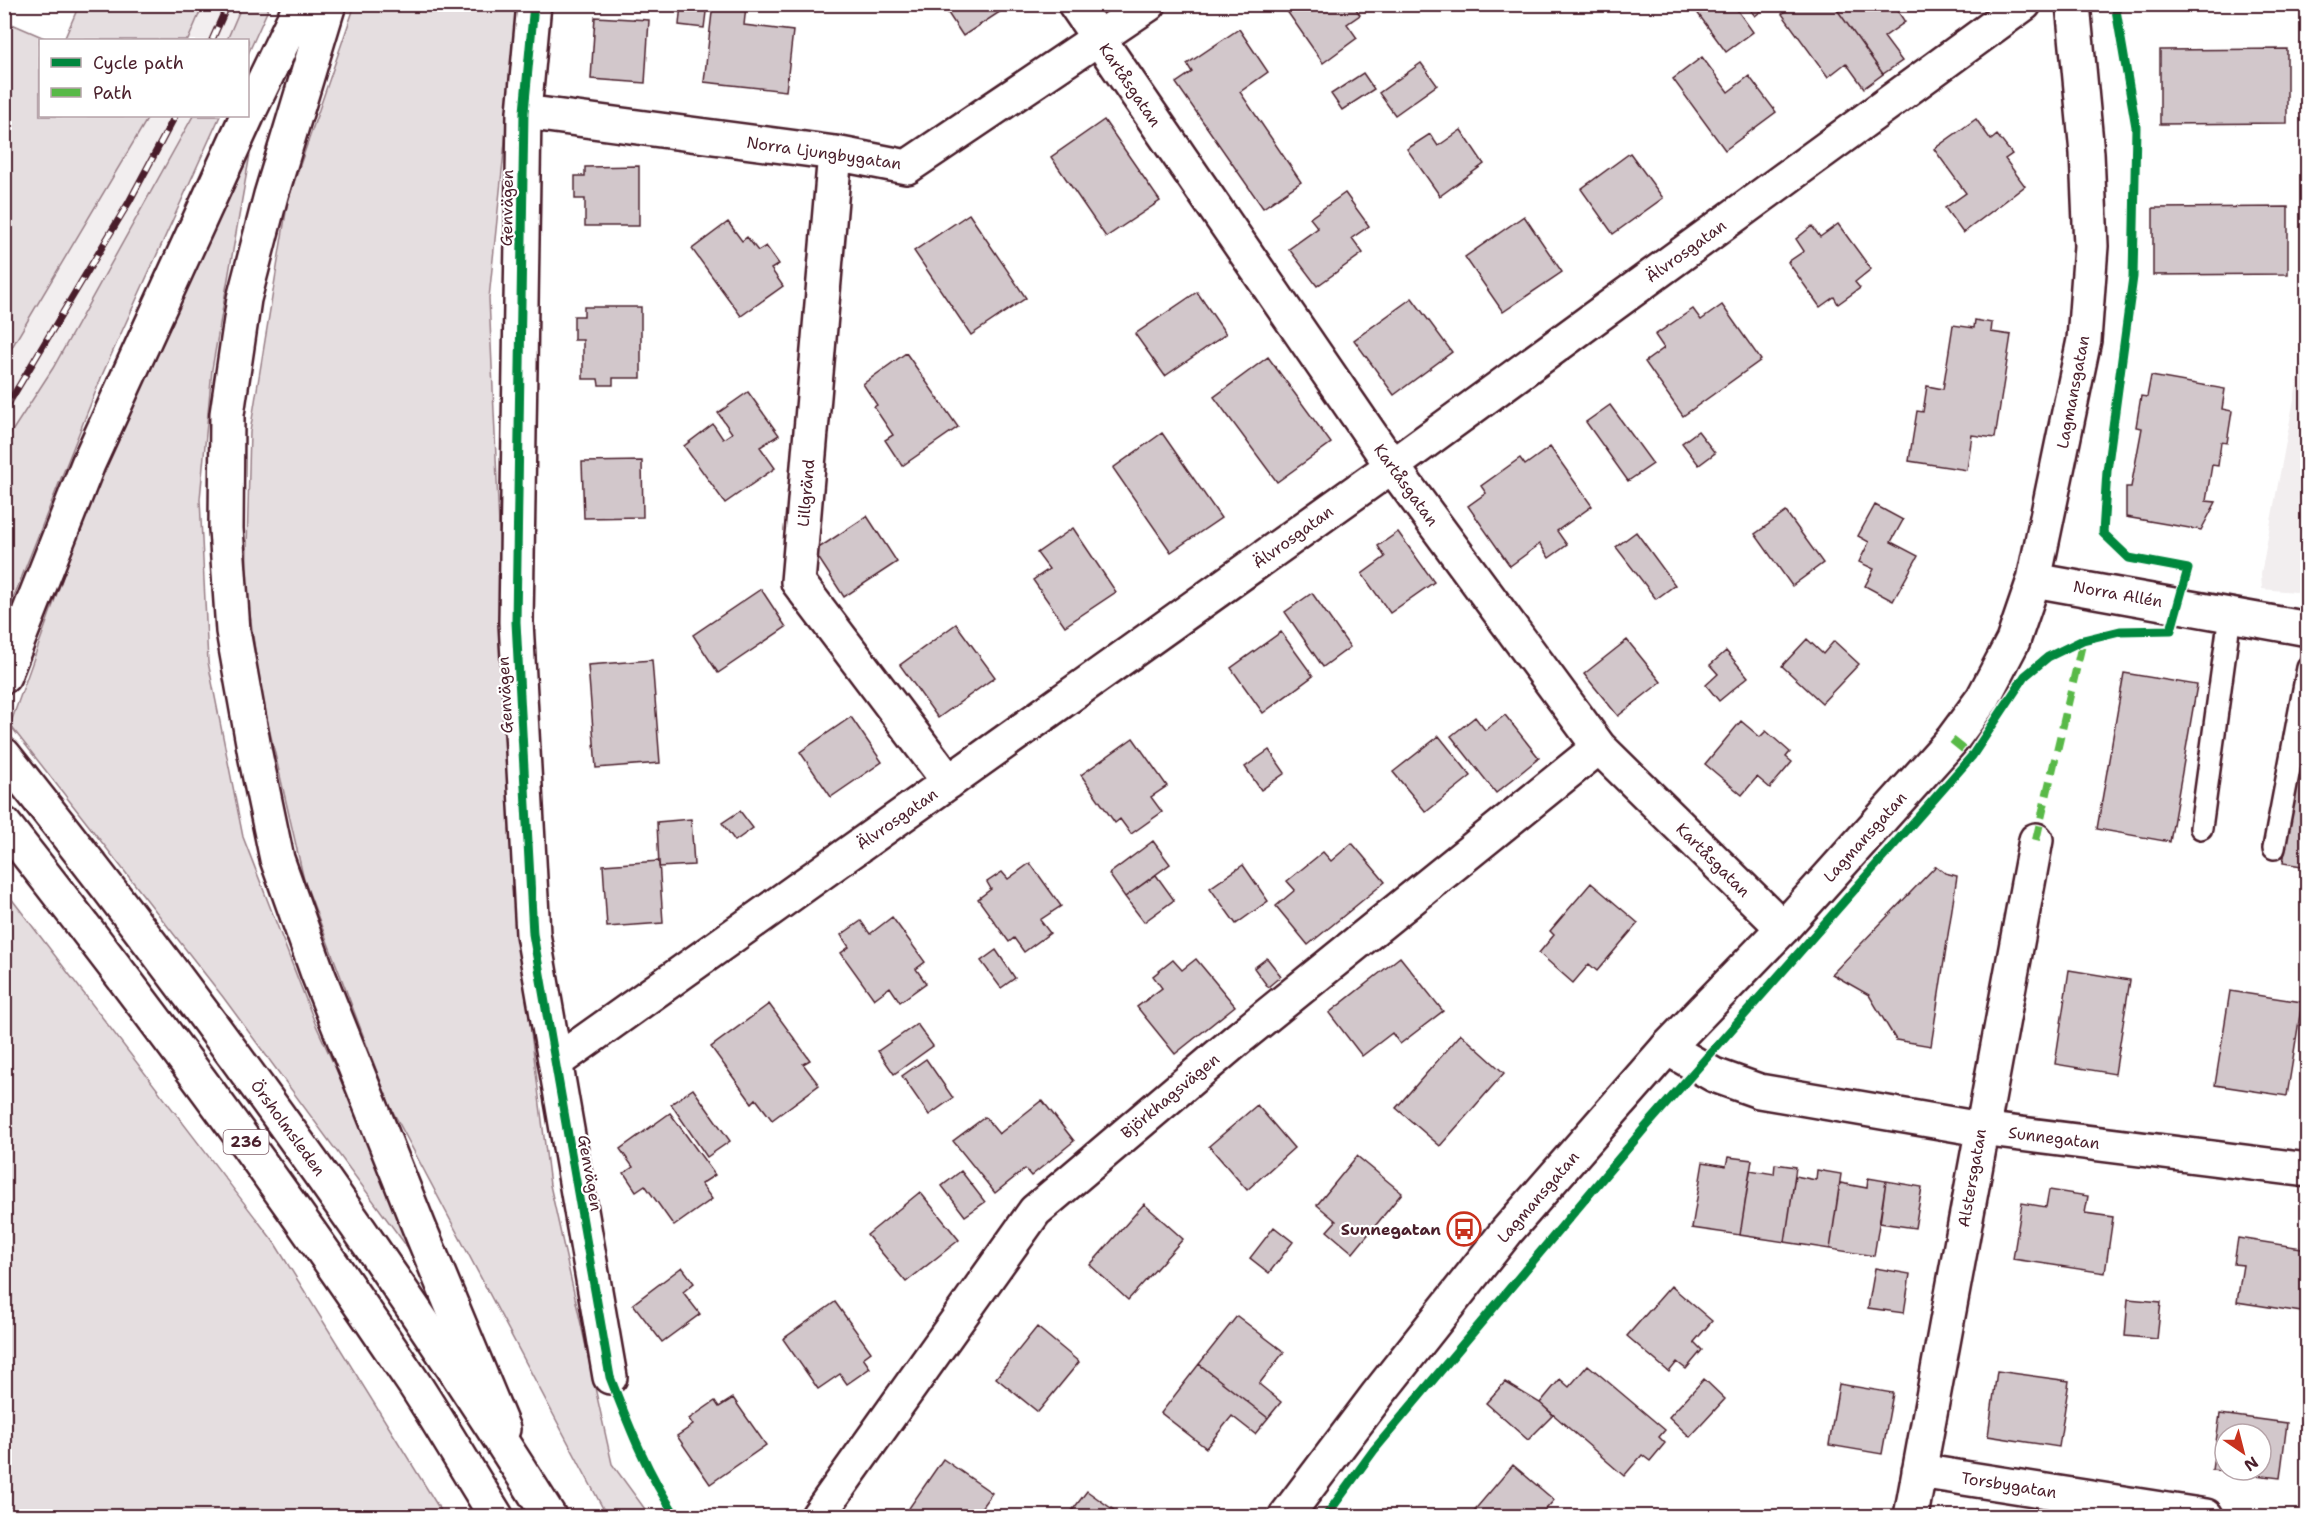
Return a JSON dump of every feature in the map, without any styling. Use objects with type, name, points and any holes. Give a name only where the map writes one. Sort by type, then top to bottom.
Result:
[{"type":"street","points":[[249,111],[301,4]]},
{"type":"street","points":[[329,4],[271,195],[242,310],[227,414],[226,529],[233,632],[277,859],[318,974],[365,1093],[521,1472]]},
{"type":"street","name":"Genvägen","points":[[534,4],[524,112],[516,622],[533,934],[610,1377]]},
{"type":"street","name":"Kartåsgatan","points":[[1075,4],[1392,466],[1599,747],[1783,928]]},
{"type":"street","name":"Norra Ljungbygatan","points":[[524,112],[835,153],[907,167],[1149,4]]},
{"type":"street","name":"Älvrosgatan","points":[[556,1062],[1392,466],[2024,4]]},
{"type":"street","name":"Lagmansgatan","points":[[1286,1516],[1378,1394],[1507,1231],[1667,1048],[1783,928],[1952,740],[1983,698],[2013,640],[2034,580],[2084,340],[2090,258],[2087,153],[2073,4]]},
{"type":"street","points":[[4,676],[88,464],[246,117]]},
{"type":"street","name":"Lillgränd","points":[[835,153],[798,582],[949,783]]},
{"type":"street","name":"Norra Allén","points":[[2034,580],[2307,629]]},
{"type":"street","name":"Björkhagsvägen","points":[[818,1516],[1035,1211],[1238,1038],[1599,747]]},
{"type":"street","name":"Örsholmsleden","points":[[4,755],[190,993],[343,1203],[549,1516]]},
{"type":"street","name":"236","points":[[4,824],[248,1145],[416,1386],[496,1516]]},
{"type":"street","name":"Alstersgatan","points":[[1911,1516],[2036,840]]},
{"type":"street","name":"Sunnegatan","points":[[1667,1048],[1714,1075],[1759,1091],[1981,1129],[2307,1170]]},
{"type":"street","name":"Torsbygatan","points":[[1919,1471],[2206,1516]]},
{"type":"lane","points":[[2201,828],[2230,615]]},
{"type":"lane","points":[[2274,848],[2307,668]]},
{"type":"shaded area","points":[[79,4],[203,5],[188,39],[64,39]]},
{"type":"shaded area","points":[[203,5],[242,5],[227,39],[188,39]]},
{"type":"shaded area","points":[[242,5],[270,5],[249,52],[249,39],[227,39]]},
{"type":"shaded area","points":[[355,5],[519,5],[489,298],[516,912],[550,1185],[612,1464],[650,1516],[607,1516],[390,1106],[304,880],[261,693],[246,586],[250,432],[288,200]]},
{"type":"shaded area","points":[[5,21],[47,39],[39,39],[39,117],[148,117],[5,359]]},
{"type":"shaded area","points":[[148,117],[192,117],[53,368],[5,442],[5,359]]},
{"type":"shaded area","points":[[192,117],[220,117],[103,373],[5,619],[5,442],[53,368]]},
{"type":"shaded area","points":[[250,154],[212,369],[200,499],[208,662],[243,837],[315,1023],[433,1282],[223,997],[10,725],[80,529],[140,386]]},
{"type":"shaded area","points":[[2307,346],[2307,593],[2262,589],[2261,574],[2298,378]]},
{"type":"shaded area","points":[[4,889],[274,1242],[444,1516],[5,1516]]},
{"type":"building","points":[[681,4],[707,4],[704,28],[679,25]]},
{"type":"building","points":[[713,4],[746,6],[744,25],[793,31],[786,91],[704,82]]},
{"type":"building","points":[[942,4],[1012,4],[963,36]]},
{"type":"building","points":[[1282,4],[1353,4],[1360,15],[1347,24],[1357,38],[1323,63]]},
{"type":"building","points":[[1691,4],[1733,4],[1753,32],[1726,52]]},
{"type":"building","points":[[1746,4],[1770,4],[1755,16]]},
{"type":"building","points":[[1795,4],[1833,4],[1883,74],[1864,88],[1846,63],[1828,77],[1782,14]]},
{"type":"building","points":[[1833,4],[1893,4],[1905,22],[1884,37],[1902,61],[1883,74]]},
{"type":"building","points":[[595,17],[649,20],[645,83],[591,79]]},
{"type":"building","points":[[1239,29],[1268,72],[1240,92],[1301,182],[1263,208],[1176,83],[1192,72],[1187,64]]},
{"type":"building","points":[[2287,49],[2287,123],[2160,124],[2160,50]]},
{"type":"building","points":[[1702,57],[1728,92],[1749,76],[1776,112],[1725,150],[1673,79]]},
{"type":"building","points":[[1421,63],[1437,85],[1395,115],[1379,93]]},
{"type":"building","points":[[1363,73],[1374,89],[1342,110],[1331,94]]},
{"type":"building","points":[[1976,119],[1991,140],[1997,135],[2012,154],[2005,159],[2025,186],[1963,233],[1945,208],[1966,193],[1934,149]]},
{"type":"building","points":[[1104,120],[1160,201],[1106,237],[1051,157]]},
{"type":"building","points":[[1461,130],[1484,164],[1440,196],[1407,149],[1430,134],[1438,146]]},
{"type":"building","points":[[1630,153],[1663,198],[1613,234],[1581,189]]},
{"type":"building","points":[[639,166],[639,226],[585,226],[585,199],[575,199],[575,176],[585,176],[585,167]]},
{"type":"building","points":[[1345,193],[1369,226],[1352,238],[1363,253],[1317,286],[1289,249],[1318,228],[1310,218]]},
{"type":"building","points":[[2288,207],[2288,274],[2153,275],[2153,208]]},
{"type":"building","points":[[969,214],[1026,298],[971,335],[914,251]]},
{"type":"building","points":[[1524,216],[1562,272],[1503,312],[1465,257]]},
{"type":"building","points":[[728,222],[742,241],[747,237],[758,251],[766,246],[779,264],[771,269],[783,286],[741,316],[692,249]]},
{"type":"building","points":[[1838,224],[1871,269],[1855,282],[1860,288],[1838,304],[1834,297],[1820,307],[1788,262],[1804,251],[1796,239],[1812,226],[1820,237]]},
{"type":"building","points":[[1197,292],[1226,334],[1165,376],[1135,334]]},
{"type":"building","points":[[1412,298],[1452,352],[1394,395],[1354,340]]},
{"type":"building","points":[[1722,305],[1761,360],[1683,416],[1645,362],[1664,348],[1655,335],[1693,309],[1701,320]]},
{"type":"building","points":[[584,307],[641,307],[641,378],[613,378],[613,385],[599,385],[598,379],[583,379],[583,340],[574,340],[574,316],[584,316]]},
{"type":"building","points":[[1975,320],[1992,323],[1991,332],[2011,335],[1995,438],[1972,435],[1967,470],[1909,461],[1917,411],[1923,412],[1927,386],[1943,389],[1953,325],[1974,328]]},
{"type":"building","points":[[906,353],[958,427],[902,466],[885,440],[893,435],[874,407],[877,405],[863,384]]},
{"type":"building","points":[[1268,357],[1331,443],[1277,482],[1214,397]]},
{"type":"building","points":[[2151,376],[2225,389],[2222,409],[2232,411],[2227,443],[2221,442],[2218,466],[2212,465],[2206,501],[2216,502],[2201,530],[2126,517],[2126,487],[2131,487],[2142,428],[2136,427],[2141,396],[2147,397]]},
{"type":"building","points":[[748,392],[779,435],[760,447],[775,468],[725,503],[684,446],[713,424],[723,439],[732,433],[718,413]]},
{"type":"building","points":[[1610,405],[1653,464],[1628,481],[1586,422]]},
{"type":"building","points":[[1698,431],[1715,453],[1699,465],[1682,443]]},
{"type":"building","points":[[1162,433],[1221,518],[1171,552],[1113,468]]},
{"type":"building","points":[[1550,447],[1592,506],[1557,531],[1567,545],[1549,558],[1540,544],[1510,566],[1468,506],[1486,493],[1481,486],[1520,458],[1525,465]]},
{"type":"building","points":[[642,461],[643,517],[584,518],[582,462]]},
{"type":"building","points":[[1875,505],[1903,520],[1891,542],[1918,556],[1893,601],[1865,586],[1874,569],[1859,562],[1869,542],[1858,536]]},
{"type":"building","points":[[1786,512],[1823,563],[1792,586],[1755,534]]},
{"type":"building","points":[[867,516],[897,562],[844,597],[814,551]]},
{"type":"building","points":[[1073,528],[1116,592],[1065,626],[1033,580],[1049,569],[1037,553]]},
{"type":"building","points":[[1398,532],[1434,582],[1390,613],[1362,574],[1385,557],[1378,546]]},
{"type":"building","points":[[1636,532],[1675,585],[1656,599],[1616,547]]},
{"type":"building","points":[[761,589],[786,627],[718,673],[693,635]]},
{"type":"building","points":[[1312,593],[1350,647],[1323,667],[1285,612]]},
{"type":"building","points":[[956,624],[995,677],[938,718],[900,665]]},
{"type":"building","points":[[1281,632],[1313,676],[1263,713],[1231,668]]},
{"type":"building","points":[[1807,639],[1823,654],[1834,641],[1859,664],[1822,703],[1782,666]]},
{"type":"building","points":[[1627,640],[1661,682],[1618,716],[1584,674]]},
{"type":"building","points":[[1726,651],[1748,677],[1719,701],[1706,685],[1718,674],[1710,665]]},
{"type":"building","points":[[652,660],[660,763],[596,768],[588,665]]},
{"type":"building","points":[[2124,673],[2197,685],[2170,842],[2097,829]]},
{"type":"building","points":[[1505,715],[1539,758],[1496,793],[1451,736],[1475,717],[1485,730]]},
{"type":"building","points":[[2308,715],[2308,867],[2283,863]]},
{"type":"building","points":[[851,717],[882,762],[831,797],[800,752]]},
{"type":"building","points":[[1741,721],[1760,737],[1766,731],[1790,752],[1786,757],[1792,762],[1770,788],[1757,777],[1742,795],[1705,764]]},
{"type":"building","points":[[1439,736],[1471,776],[1426,812],[1393,772]]},
{"type":"building","points":[[1133,738],[1167,786],[1151,797],[1162,812],[1131,834],[1120,819],[1115,823],[1081,775]]},
{"type":"building","points":[[1269,750],[1285,773],[1261,790],[1245,767]]},
{"type":"building","points":[[740,811],[753,828],[735,841],[722,823]]},
{"type":"building","points":[[691,819],[694,865],[659,867],[657,822]]},
{"type":"building","points":[[1153,841],[1170,864],[1125,897],[1109,874]]},
{"type":"building","points":[[1352,843],[1385,882],[1308,945],[1276,906],[1295,890],[1287,881],[1323,852],[1331,861]]},
{"type":"building","points":[[659,861],[663,923],[607,927],[603,865]]},
{"type":"building","points":[[1030,863],[1061,906],[1040,920],[1050,933],[1024,952],[1014,938],[1009,942],[978,899],[991,889],[987,882],[1002,872],[1008,879]]},
{"type":"building","points":[[1243,865],[1268,901],[1236,924],[1210,888]]},
{"type":"building","points":[[1936,866],[1945,873],[1957,876],[1931,1046],[1896,1040],[1869,995],[1832,974]]},
{"type":"building","points":[[1156,875],[1174,900],[1144,922],[1125,897]]},
{"type":"building","points":[[1591,883],[1638,923],[1597,971],[1589,964],[1573,983],[1539,953],[1554,935],[1550,931]]},
{"type":"building","points":[[892,917],[925,962],[916,969],[926,983],[900,1002],[890,987],[874,999],[841,953],[849,947],[841,935],[861,921],[870,934]]},
{"type":"building","points":[[996,950],[1015,978],[1001,988],[981,961]]},
{"type":"building","points":[[1400,957],[1443,1011],[1400,1044],[1392,1033],[1362,1056],[1329,1013]]},
{"type":"building","points":[[1267,958],[1281,976],[1268,987],[1254,968]]},
{"type":"building","points":[[1196,959],[1235,1006],[1175,1054],[1137,1007],[1162,988],[1153,976],[1173,960],[1182,970]]},
{"type":"building","points":[[2069,970],[2130,980],[2115,1074],[2055,1064]]},
{"type":"building","points":[[2230,991],[2302,1002],[2287,1096],[2215,1085]]},
{"type":"building","points":[[769,1004],[810,1060],[803,1064],[819,1085],[772,1120],[756,1099],[752,1103],[711,1047]]},
{"type":"building","points":[[917,1024],[933,1046],[894,1074],[878,1051]]},
{"type":"building","points":[[1461,1034],[1504,1073],[1440,1146],[1396,1108]]},
{"type":"building","points":[[926,1059],[953,1098],[929,1115],[902,1076]]},
{"type":"building","points":[[693,1089],[730,1141],[707,1157],[671,1104]]},
{"type":"building","points":[[1042,1100],[1074,1141],[1031,1176],[1025,1169],[995,1193],[953,1141],[985,1117],[999,1134]]},
{"type":"building","points":[[1257,1105],[1294,1148],[1247,1190],[1209,1146]]},
{"type":"building","points":[[670,1113],[715,1175],[701,1184],[712,1199],[674,1226],[645,1185],[636,1191],[624,1173],[633,1167],[620,1149]]},
{"type":"building","points":[[1357,1156],[1402,1193],[1353,1253],[1327,1231],[1336,1221],[1317,1205]]},
{"type":"building","points":[[1728,1157],[1752,1160],[1740,1235],[1692,1228],[1703,1162],[1726,1166]]},
{"type":"building","points":[[1775,1164],[1796,1167],[1785,1242],[1740,1235],[1750,1170],[1774,1174]]},
{"type":"building","points":[[1817,1170],[1841,1174],[1830,1249],[1785,1242],[1795,1176],[1816,1180]]},
{"type":"building","points":[[961,1171],[985,1202],[965,1216],[942,1186]]},
{"type":"building","points":[[1868,1178],[1886,1181],[1874,1256],[1830,1249],[1840,1183],[1867,1188]]},
{"type":"building","points":[[1886,1181],[1922,1187],[1915,1228],[1880,1223]]},
{"type":"building","points":[[2049,1190],[2088,1196],[2085,1213],[2113,1217],[2105,1273],[2013,1259],[2022,1203],[2046,1207]]},
{"type":"building","points":[[920,1192],[959,1240],[906,1282],[867,1235]]},
{"type":"building","points":[[1144,1204],[1183,1239],[1128,1300],[1090,1265]]},
{"type":"building","points":[[1274,1227],[1293,1242],[1269,1273],[1250,1258]]},
{"type":"building","points":[[2238,1238],[2308,1249],[2308,1313],[2237,1302],[2243,1265],[2234,1264]]},
{"type":"building","points":[[682,1267],[694,1283],[683,1292],[700,1314],[662,1342],[633,1304]]},
{"type":"building","points":[[1875,1268],[1910,1274],[1904,1313],[1868,1308]]},
{"type":"building","points":[[1671,1286],[1712,1321],[1694,1342],[1702,1350],[1686,1369],[1677,1362],[1669,1372],[1627,1336]]},
{"type":"building","points":[[2128,1299],[2161,1302],[2157,1339],[2125,1336]]},
{"type":"building","points":[[835,1302],[871,1352],[863,1358],[870,1368],[847,1384],[840,1374],[818,1389],[783,1339]]},
{"type":"building","points":[[1237,1316],[1284,1352],[1259,1384],[1281,1402],[1268,1418],[1199,1364]]},
{"type":"building","points":[[1037,1327],[1079,1362],[1038,1412],[996,1378]]},
{"type":"building","points":[[1199,1364],[1268,1418],[1255,1434],[1232,1416],[1206,1448],[1161,1413]]},
{"type":"building","points":[[1588,1365],[1665,1430],[1659,1437],[1665,1443],[1650,1461],[1642,1455],[1624,1476],[1540,1403],[1560,1379],[1569,1387]]},
{"type":"building","points":[[1997,1371],[2069,1381],[2059,1447],[1988,1436]]},
{"type":"building","points":[[1704,1379],[1725,1399],[1690,1437],[1669,1417]]},
{"type":"building","points":[[1505,1382],[1540,1403],[1553,1415],[1528,1440],[1486,1403]]},
{"type":"building","points":[[1839,1384],[1893,1393],[1882,1454],[1829,1445]]},
{"type":"building","points":[[733,1398],[766,1445],[710,1484],[677,1436],[693,1425],[689,1419],[715,1401],[719,1407]]},
{"type":"building","points":[[2220,1414],[2287,1423],[2280,1478],[2273,1477],[2273,1422],[2219,1422]]},
{"type":"building","points":[[943,1459],[992,1493],[975,1516],[914,1516],[907,1511]]},
{"type":"building","points":[[1513,1465],[1554,1500],[1540,1516],[1477,1516],[1472,1513]]},
{"type":"building","points":[[1087,1491],[1122,1516],[1068,1516]]},
{"type":"railway","points":[[212,39],[228,4]]},
{"type":"railway","points":[[4,411],[129,202],[174,117]]},
{"type":"marked path","points":[[2036,840],[2083,640]]},
{"type":"marked path","points":[[1952,740],[1972,756]]},
{"type":"cycle path","points":[[534,4],[524,112],[516,622],[533,934],[610,1377],[647,1466],[676,1516]]},
{"type":"cycle path","points":[[1326,1516],[1374,1450],[1643,1130],[1972,756],[2025,676],[2048,657],[2083,640],[2120,631],[2171,630],[2188,569],[2129,558],[2103,533],[2107,471],[2133,277],[2136,127],[2115,4]]},
{"type":"place","name":"Sunnegatan","points":[[1464,1229]]}]
